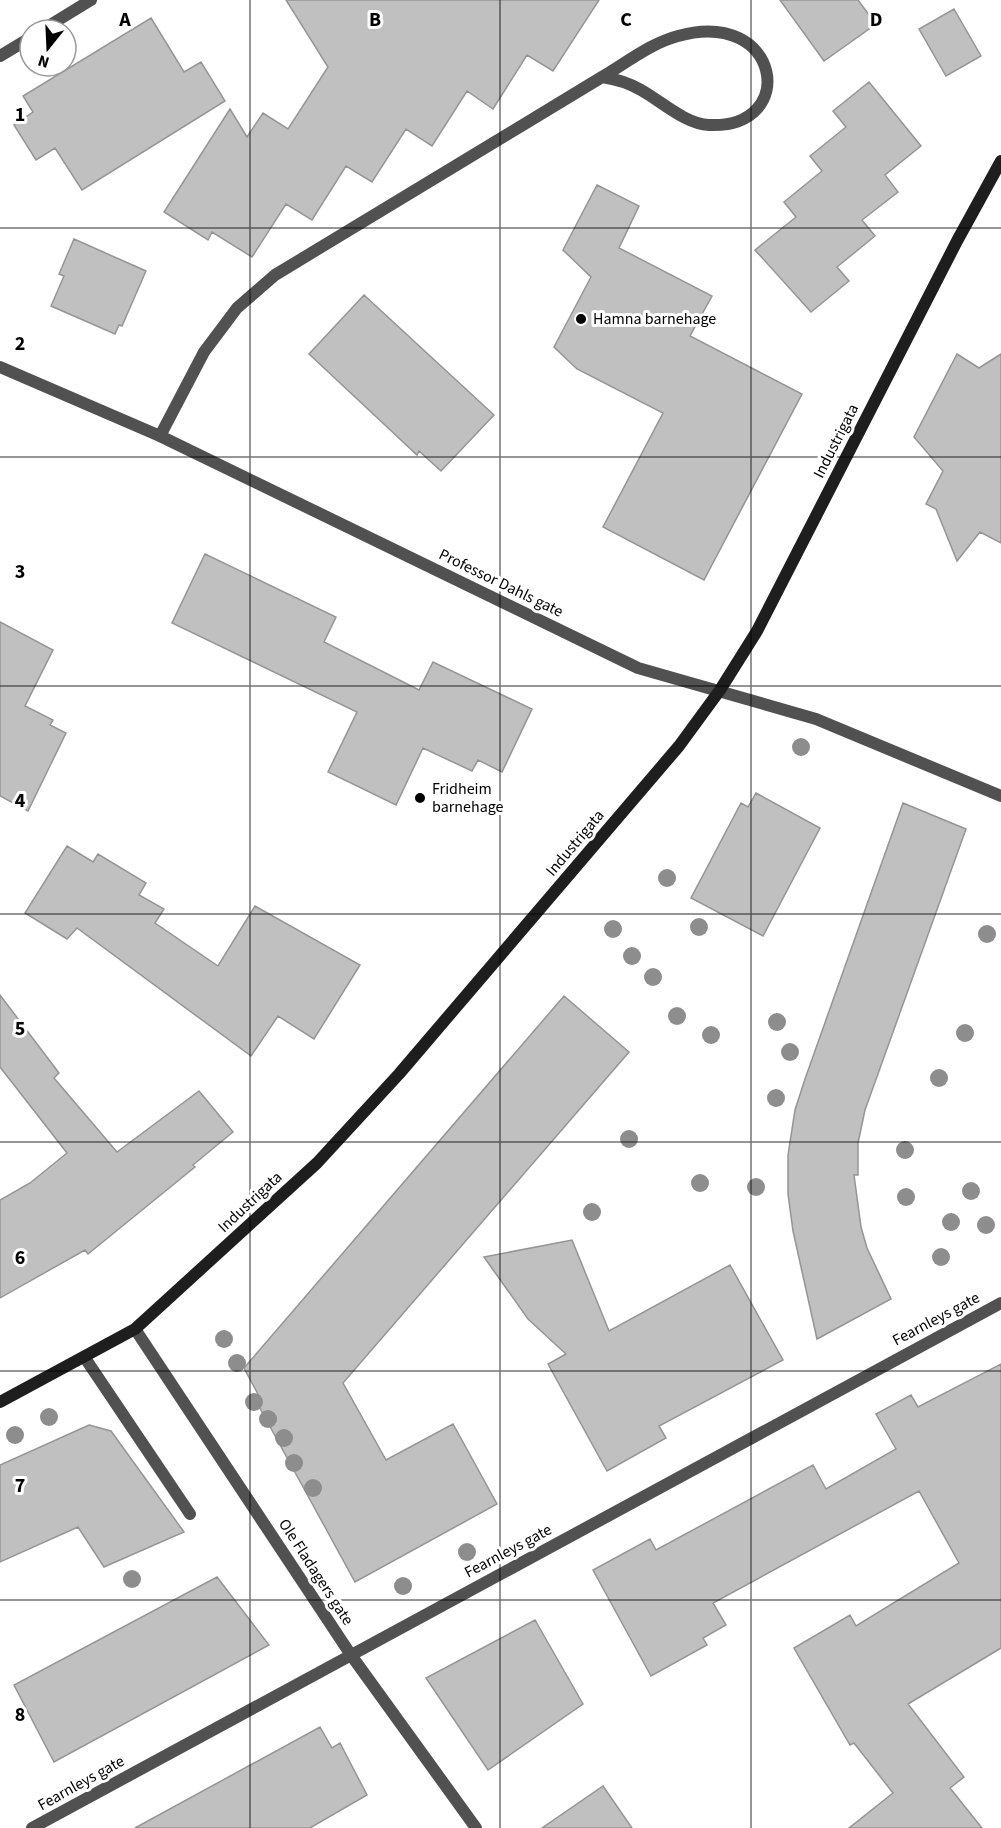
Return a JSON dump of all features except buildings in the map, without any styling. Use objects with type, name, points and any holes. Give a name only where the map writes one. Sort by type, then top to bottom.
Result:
[{"type":"street","points":[[62,18],[91,0]]},
{"type":"street","points":[[160,436],[204,352],[237,308],[275,275],[602,77],[657,45],[677,36],[702,31],[722,33],[742,39],[757,50],[767,65],[768,83],[763,100],[752,113],[738,122],[706,125],[689,120],[638,88],[602,77]]},
{"type":"street","points":[[0,56],[18,45]]},
{"type":"street","name":"Industrigata","points":[[0,1402],[86,1358],[135,1329],[317,1163],[399,1074],[679,746],[720,690],[757,631],[957,241],[1001,161]]},
{"type":"street","name":"Professor Dahls gate","points":[[0,367],[160,436],[638,668],[816,719],[1001,796]]},
{"type":"street","name":"Fearnleys gate","points":[[32,1828],[1001,1303]]},
{"type":"street","name":"Ole Fladagers gate","points":[[135,1329],[351,1655],[476,1828]]},
{"type":"street","points":[[86,1358],[190,1514]]},
{"type":"place","name":"Hamna barnehage","points":[[581,319]]},
{"type":"place","name":"Fridheim barnehage","points":[[420,798]]}]
